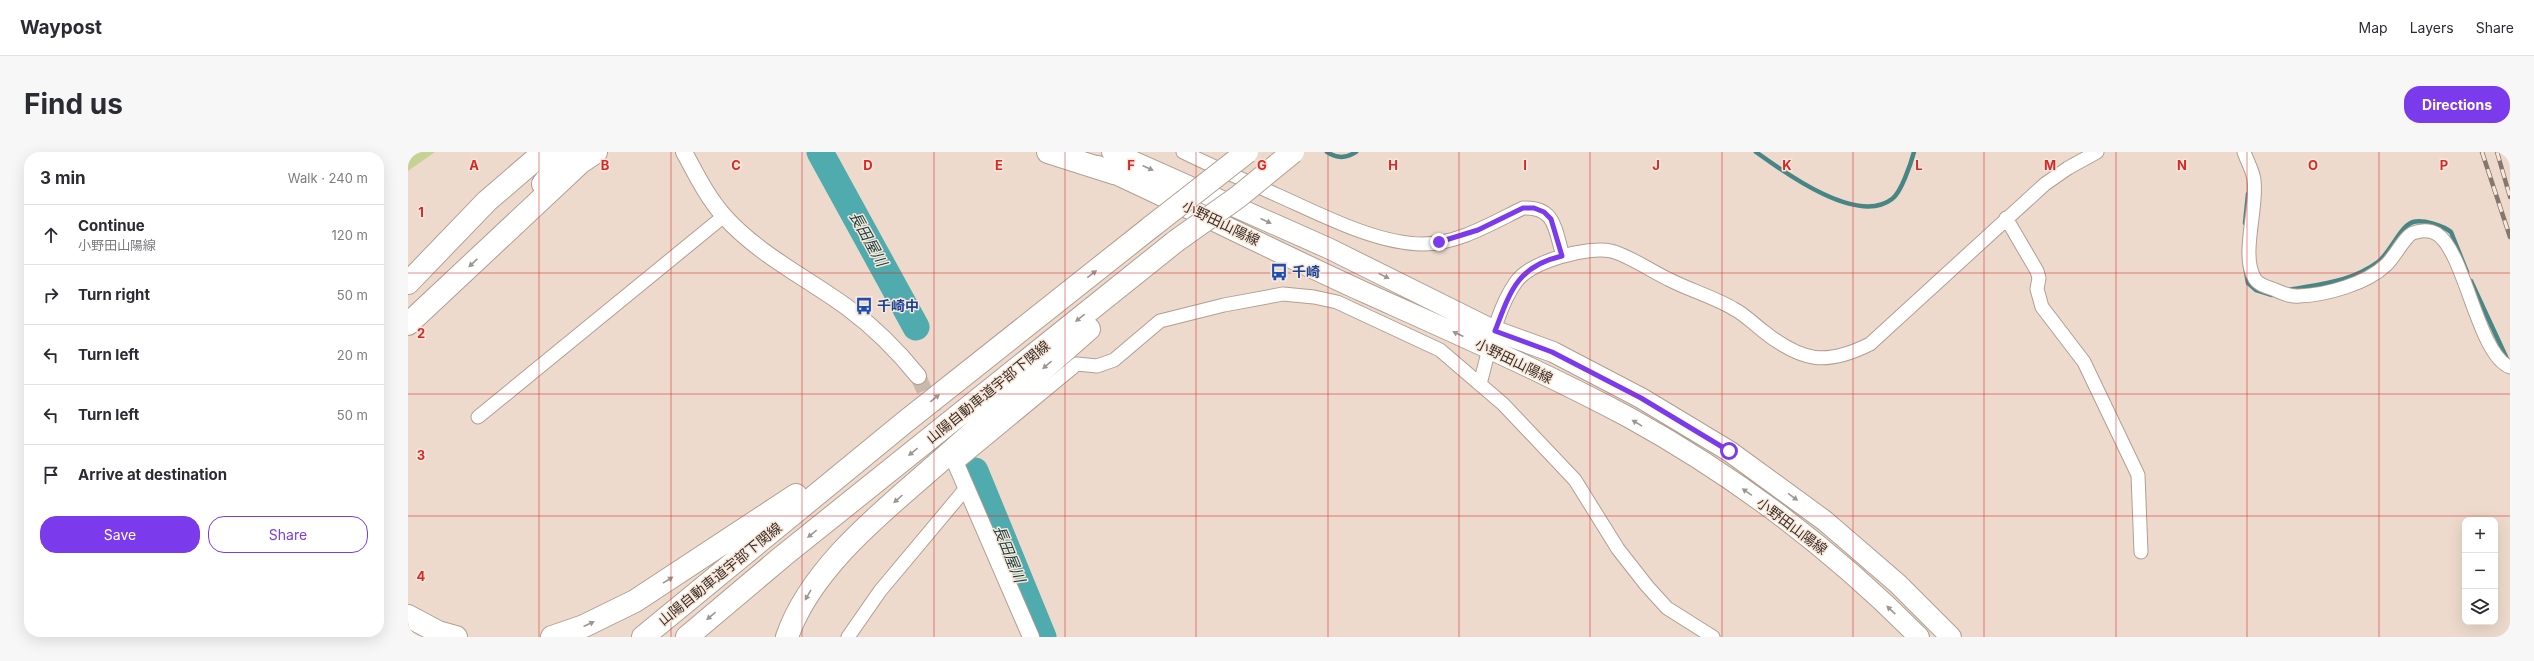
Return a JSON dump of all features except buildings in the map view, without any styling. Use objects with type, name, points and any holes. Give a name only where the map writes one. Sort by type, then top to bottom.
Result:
[{"type":"highway","points":[[486,201],[521,152]]},
{"type":"highway","points":[[408,283],[486,201],[544,152]]},
{"type":"highway","points":[[501,237],[567,152]]},
{"type":"highway","points":[[408,324],[581,162],[596,152]]},
{"type":"highway","points":[[1048,152],[1113,163]]},
{"type":"highway","name":"山陽自動車道宇部下関線","points":[[643,637],[905,422],[1247,152]]},
{"type":"highway","points":[[787,637],[812,588],[858,536],[1180,245],[1293,152]]},
{"type":"highway","name":"山陽自動車道宇部下関線","points":[[687,637],[783,556],[1180,245]]},
{"type":"highway","points":[[552,637],[584,626],[635,601],[905,422]]},
{"type":"highway","points":[[408,616],[438,632],[456,637]]},
{"type":"main road","name":"小野田山陽線","points":[[1069,152],[1113,163],[1364,292],[1492,340],[1712,468],[1771,509],[1845,567],[1919,637]]},
{"type":"main road","name":"小野田山陽線","points":[[1492,340],[1552,352],[1641,398],[1729,451],[1825,521],[1898,584],[1951,637]]},
{"type":"street","points":[[684,152],[704,189],[724,216],[761,250],[848,308],[874,329],[886,339],[918,376]]},
{"type":"street","points":[[1183,152],[1322,214],[1380,237],[1404,243],[1424,244],[1456,238],[1523,208],[1534,208],[1544,212],[1551,219],[1562,256]]},
{"type":"street","points":[[1480,384],[1492,340],[1508,295],[1517,281],[1536,265],[1562,256],[1611,250],[1668,280],[1735,309],[1777,342],[1800,355],[1833,358],[1849,354],[1870,344],[2006,218],[2045,184],[2068,168],[2097,152]]},
{"type":"street","points":[[2244,152],[2254,180],[2250,252],[2251,271],[2261,284],[2285,295],[2299,296],[2336,289],[2367,277],[2386,265],[2412,233],[2424,230],[2436,234],[2444,240],[2454,258],[2495,354],[2510,367]]},
{"type":"street","points":[[478,417],[724,216]]},
{"type":"street","points":[[2006,218],[2037,271],[2039,278],[2037,289],[2042,307],[2084,362],[2138,475],[2141,552]]},
{"type":"street","points":[[1031,637],[956,464],[1077,364],[1097,366],[1114,360],[1160,321],[1224,305],[1283,294],[1314,297],[1337,302],[1440,350],[1503,404],[1576,480],[1618,548],[1647,586],[1667,608],[1713,637]]},
{"type":"street","points":[[848,637],[880,592],[967,487]]},
{"type":"green space","points":[[408,152],[435,152],[408,171]]},
{"type":"waterway","name":"長田屋川","points":[[820,152],[916,327]]},
{"type":"waterway","points":[[1327,152],[1338,157],[1349,156],[1356,152]]},
{"type":"waterway","points":[[1756,152],[1784,172],[1821,193],[1841,201],[1860,206],[1877,206],[1892,199],[1899,191],[1914,152]]},
{"type":"waterway","points":[[2245,223],[2248,194]]},
{"type":"waterway","points":[[2289,290],[2324,284],[2346,278],[2368,269],[2383,258],[2408,224],[2417,221],[2444,227],[2451,232],[2467,272]]},
{"type":"waterway","points":[[2245,266],[2248,283],[2256,290],[2272,295]]},
{"type":"waterway","points":[[2471,281],[2507,359]]},
{"type":"waterway","name":"長田屋川","points":[[975,471],[1043,637]]},
{"type":"tunnel","points":[[918,376],[955,460]]},
{"type":"railway","points":[[2482,152],[2510,237]]},
{"type":"railway","points":[[2497,152],[2510,197]]},
{"type":"place","name":"千崎","points":[[1279,272]]},
{"type":"place","name":"千崎中","points":[[864,306]]},
{"type":"route","points":[[1439,242],[1478,230],[1523,208],[1534,208],[1544,212],[1551,219],[1562,256],[1536,265],[1517,281],[1508,295],[1495,331],[1552,352],[1641,398],[1729,451]]}]
